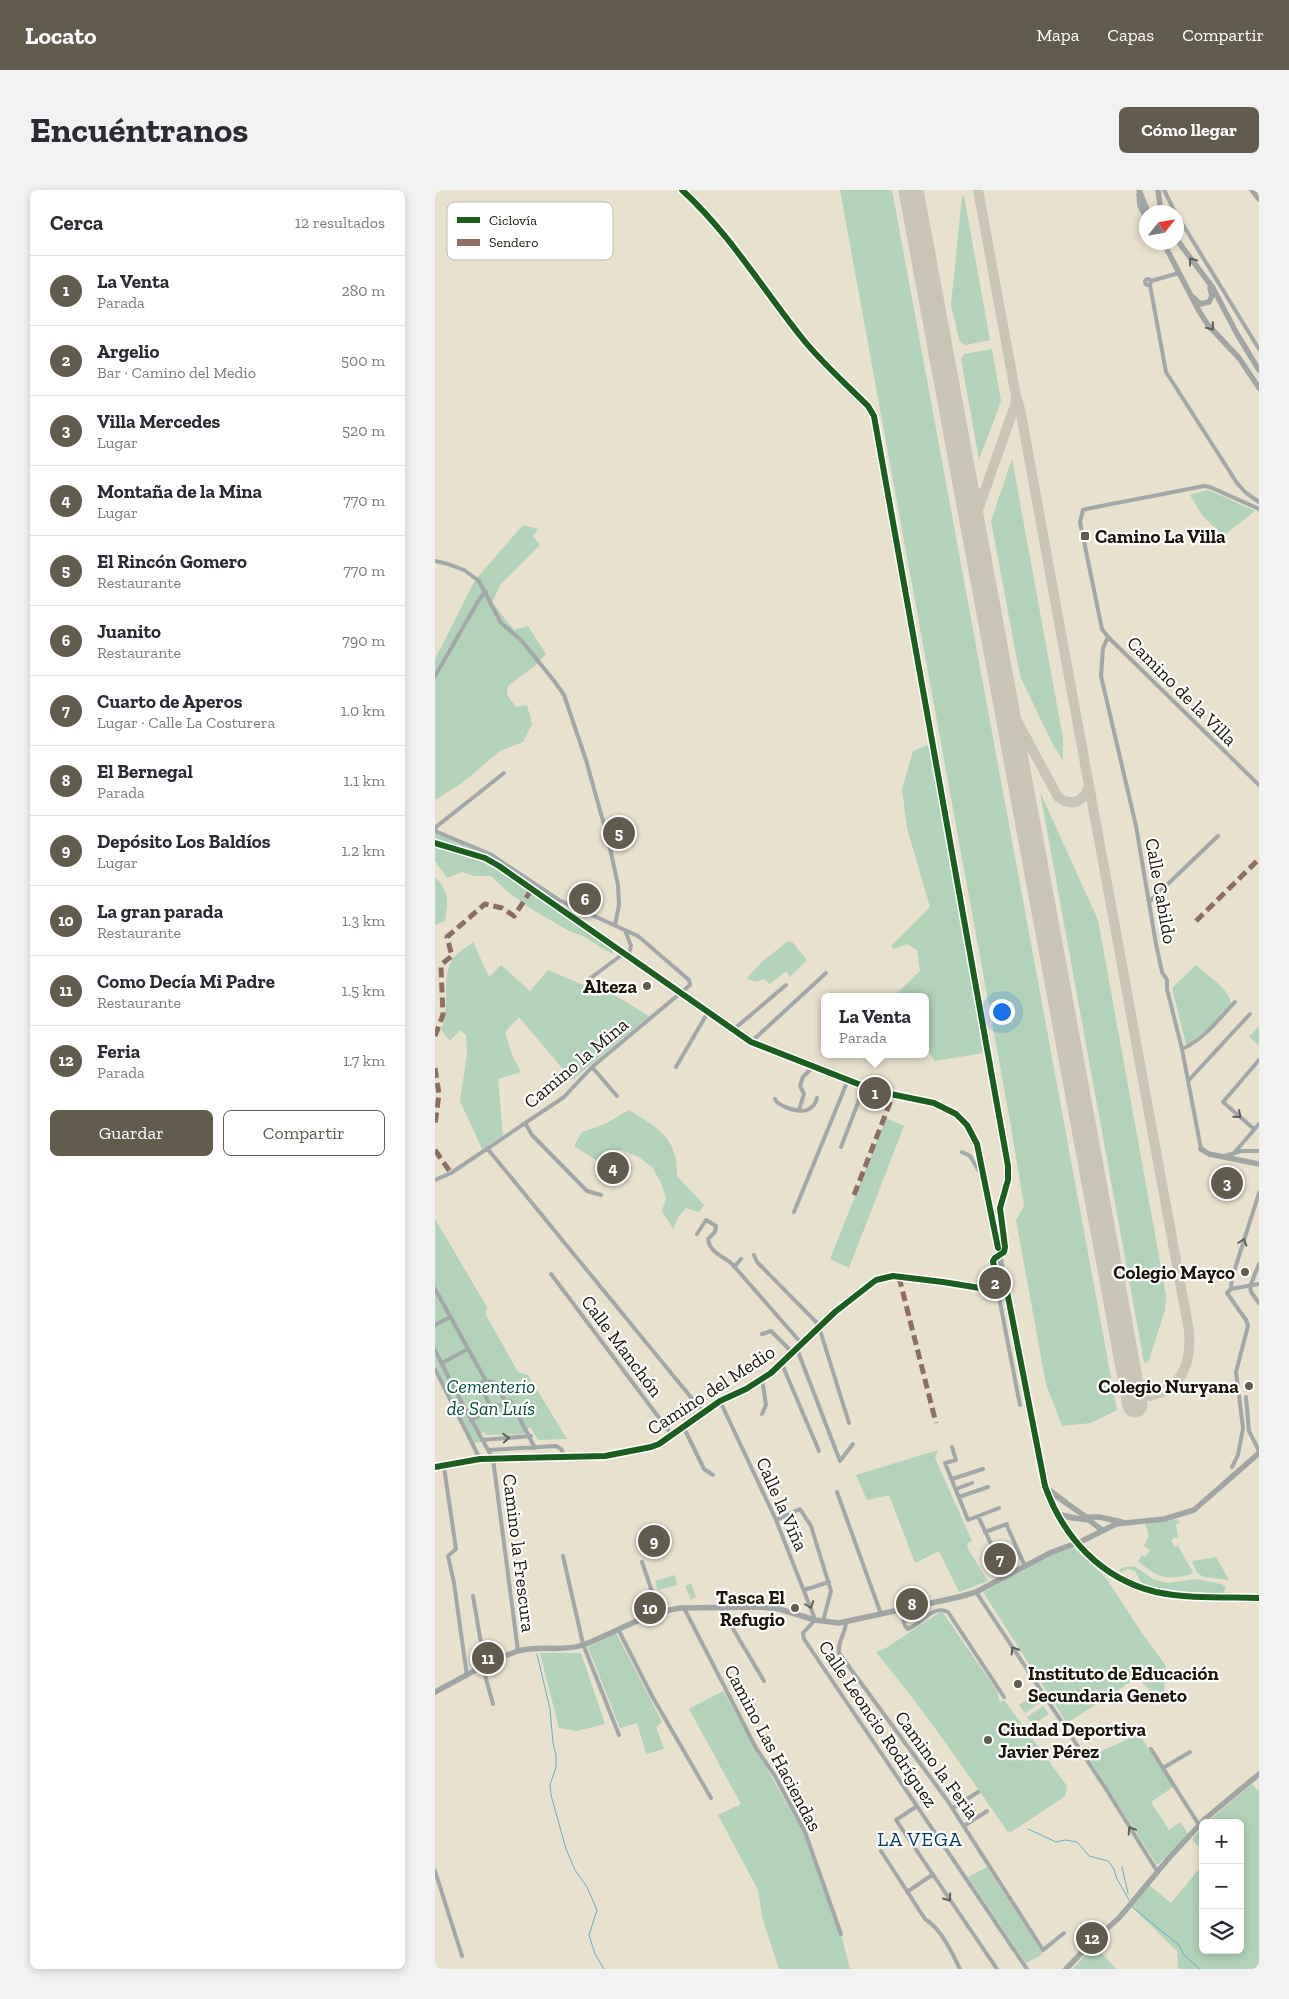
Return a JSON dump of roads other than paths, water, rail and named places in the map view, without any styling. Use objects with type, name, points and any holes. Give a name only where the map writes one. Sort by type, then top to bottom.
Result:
[{"type":"highway","points":[[1253,190],[1259,198]]},
{"type":"main road","points":[[1158,190],[1160,205]]},
{"type":"main road","points":[[1139,191],[1143,205]]},
{"type":"main road","points":[[1167,250],[1202,317],[1242,363],[1259,388]]},
{"type":"main road","points":[[1184,250],[1215,292],[1230,322],[1259,370]]},
{"type":"main road","points":[[1186,286],[1197,302],[1206,304],[1212,296],[1207,281]]},
{"type":"main road","points":[[435,843],[485,858],[499,866],[751,1042],[865,1086],[890,1094],[933,1103],[951,1110],[963,1120],[973,1134],[983,1171],[1045,1486],[1055,1512],[1074,1540],[1091,1558],[1112,1574],[1146,1589],[1180,1595],[1259,1598]]},
{"type":"main road","points":[[1201,1149],[1209,1154],[1259,1164]]},
{"type":"main road","points":[[435,1692],[518,1651],[583,1644],[617,1628],[659,1612],[683,1608],[760,1607],[815,1620],[845,1622],[976,1592],[1052,1552],[1104,1529],[1124,1523],[1164,1519],[1194,1510],[1259,1452]]},
{"type":"main road","points":[[1045,1486],[1086,1516],[1101,1517],[1124,1523]]},
{"type":"main road","points":[[1055,1512],[1057,1504],[1065,1502]]},
{"type":"main road","points":[[1055,1512],[1093,1522],[1104,1529]]},
{"type":"main road","points":[[1101,1517],[1105,1520],[1104,1529]]},
{"type":"main road","points":[[1068,1532],[1069,1522],[1075,1518]]},
{"type":"main road","points":[[1092,1535],[1093,1522]]},
{"type":"main road","points":[[1206,1819],[1259,1774]]},
{"type":"main road","points":[[1067,1969],[1091,1943],[1119,1918],[1157,1871],[1199,1825]]},
{"type":"street","points":[[682,190],[696,203],[734,247],[803,340],[870,409],[874,416],[1008,1166],[1008,1180],[1000,1208],[1005,1247],[1004,1252],[993,1261],[1020,1405]]},
{"type":"street","points":[[1164,190],[1172,205]]},
{"type":"street","points":[[1184,227],[1259,349]]},
{"type":"street","points":[[1179,273],[1150,283],[1166,372],[1237,483],[1245,492],[1259,502]]},
{"type":"street","points":[[1107,638],[1101,628],[1081,532],[1080,522],[1083,510],[1204,486],[1259,509]]},
{"type":"street","points":[[435,562],[448,564],[469,573],[479,581],[501,623],[521,640],[564,695],[586,760],[608,839],[618,885],[619,905],[615,925]]},
{"type":"street","points":[[435,676],[480,598],[486,592]]},
{"type":"street","name":"Camino de la Villa","points":[[1107,638],[1259,785]]},
{"type":"street","name":"Calle Cabildo","points":[[1107,638],[1103,648],[1101,676],[1136,826],[1156,944],[1162,972],[1167,980],[1167,989],[1182,1049],[1201,1149]]},
{"type":"street","points":[[504,773],[436,827],[435,831],[490,854],[559,900],[615,925],[647,943],[689,980],[690,985],[680,993]]},
{"type":"street","points":[[1149,902],[1218,836]]},
{"type":"street","points":[[588,980],[626,955],[631,946],[625,930]]},
{"type":"street","points":[[751,1042],[826,973]]},
{"type":"street","points":[[733,1030],[786,984]]},
{"type":"street","name":"Camino la Mina","points":[[435,1180],[451,1172],[563,1096],[592,1068],[680,993]]},
{"type":"street","points":[[1182,1049],[1208,1031],[1235,1002]]},
{"type":"street","points":[[676,1067],[708,1012]]},
{"type":"street","points":[[1188,1081],[1250,1014]]},
{"type":"street","points":[[1254,1129],[1223,1102],[1259,1060]]},
{"type":"street","points":[[799,1110],[804,1094],[800,1086],[803,1076],[813,1067]]},
{"type":"street","points":[[592,1068],[617,1096]]},
{"type":"street","points":[[794,1212],[848,1080]]},
{"type":"street","points":[[841,1147],[865,1086]]},
{"type":"street","points":[[775,1099],[779,1104],[799,1110],[808,1110],[816,1103],[817,1098]]},
{"type":"street","points":[[525,1123],[532,1135],[587,1191],[601,1195]]},
{"type":"street","points":[[1247,1151],[1242,1161],[1238,1155],[1241,1148],[1259,1124]]},
{"type":"street","points":[[487,1148],[703,1412]]},
{"type":"street","points":[[1241,1148],[1247,1151],[1259,1151]]},
{"type":"street","points":[[1221,1157],[1234,1153],[1241,1148]]},
{"type":"street","points":[[962,1152],[970,1156],[979,1170],[983,1171]]},
{"type":"street","points":[[1232,1467],[1237,1455],[1243,1428],[1236,1372],[1248,1326],[1246,1320],[1227,1293],[1259,1194]]},
{"type":"street","points":[[697,1234],[706,1220],[716,1226],[715,1232],[708,1237],[708,1242],[715,1253],[724,1257],[734,1267],[802,1344]]},
{"type":"street","points":[[754,1255],[757,1262],[819,1327],[849,1423]]},
{"type":"street","points":[[734,1267],[741,1259]]},
{"type":"street","points":[[1259,1264],[1251,1285],[1251,1292],[1259,1303]]},
{"type":"street","name":"Calle Manchón","points":[[551,1274],[672,1435]]},
{"type":"street","name":"Camino del Medio","points":[[435,1467],[444,1467],[480,1459],[605,1456],[644,1449],[659,1444],[719,1401],[746,1389],[762,1379],[782,1364],[819,1327],[861,1290],[883,1277],[893,1276],[992,1290],[997,1287]]},
{"type":"street","points":[[1229,1290],[1259,1284]]},
{"type":"street","points":[[435,1289],[486,1382]]},
{"type":"street","points":[[435,1325],[450,1317]]},
{"type":"street","points":[[762,1334],[771,1331],[793,1353]]},
{"type":"street","points":[[442,1363],[468,1349]]},
{"type":"street","points":[[797,1349],[840,1461],[853,1444]]},
{"type":"street","points":[[435,1350],[493,1459]]},
{"type":"street","points":[[782,1364],[819,1451]]},
{"type":"street","points":[[435,1369],[480,1459]]},
{"type":"street","points":[[762,1379],[766,1405],[762,1414]]},
{"type":"street","points":[[486,1382],[482,1389],[492,1409]]},
{"type":"street","points":[[456,1392],[486,1382],[492,1382],[496,1384],[505,1402]]},
{"type":"street","points":[[1246,1397],[1249,1431],[1259,1452]]},
{"type":"street","points":[[471,1420],[509,1401],[531,1436],[535,1448]]},
{"type":"street","name":"Calle la Viña","points":[[719,1401],[776,1520],[815,1620]]},
{"type":"street","points":[[683,1426],[704,1468],[713,1475]]},
{"type":"street","points":[[482,1440],[531,1436]]},
{"type":"street","points":[[488,1450],[559,1447],[565,1457]]},
{"type":"street","points":[[952,1447],[955,1460],[945,1463],[968,1520],[999,1508]]},
{"type":"street","name":"Camino la Frescura","points":[[493,1459],[518,1651]]},
{"type":"street","points":[[444,1467],[456,1549],[448,1556],[454,1583],[467,1676]]},
{"type":"street","points":[[952,1480],[983,1469]]},
{"type":"street","points":[[956,1489],[972,1483]]},
{"type":"street","points":[[959,1497],[988,1487]]},
{"type":"street","points":[[837,1492],[881,1614]]},
{"type":"street","points":[[776,1520],[801,1509],[811,1526],[829,1582],[831,1597],[823,1620]]},
{"type":"street","points":[[978,1516],[1006,1576]]},
{"type":"street","points":[[985,1532],[1007,1524],[1025,1566]]},
{"type":"street","points":[[563,1556],[583,1644],[619,1735]]},
{"type":"street","points":[[642,1562],[659,1612]]},
{"type":"street","points":[[804,1590],[829,1582]]},
{"type":"street","points":[[976,1592],[1106,1789],[1157,1871]]},
{"type":"street","points":[[473,1596],[484,1667],[493,1704]]},
{"type":"street","points":[[720,1607],[764,1681]]},
{"type":"street","name":"Camino Las Haciendas","points":[[683,1608],[756,1748],[775,1776],[805,1832],[841,1934]]},
{"type":"street","points":[[901,1610],[905,1626],[908,1629],[933,1612],[941,1610],[948,1612],[1004,1697]]},
{"type":"street","name":"Calle Leoncio Rodríguez","points":[[815,1620],[803,1633],[804,1639],[1027,1969]]},
{"type":"street","name":"Camino la Feria","points":[[845,1622],[846,1629],[838,1649],[839,1653],[953,1808],[1043,1950],[1064,1933]]},
{"type":"street","points":[[617,1628],[652,1696],[711,1798]]},
{"type":"street","points":[[1151,1750],[1199,1825]]},
{"type":"street","points":[[1163,1768],[1191,1752]]},
{"type":"street","points":[[953,1808],[978,1792]]},
{"type":"street","points":[[917,1806],[896,1820],[997,1969]]},
{"type":"street","points":[[965,1826],[987,1811]]},
{"type":"street","points":[[881,1851],[925,1919],[930,1922],[945,1940],[960,1969]]},
{"type":"street","points":[[435,1871],[462,1956]]},
{"type":"street","points":[[907,1892],[932,1875]]},
{"type":"waterway","points":[[537,1654],[550,1709],[556,1755],[556,1767],[550,1785],[551,1795],[566,1849],[575,1870],[587,1887],[597,1910],[589,1935],[595,1954],[604,1969]]},
{"type":"waterway","points":[[1028,1829],[1056,1842],[1065,1840],[1077,1842],[1089,1856],[1108,1861],[1129,1900]]},
{"type":"waterway","points":[[1122,1867],[1128,1893]]},
{"type":"waterway","points":[[1132,1907],[1179,1945],[1184,1955],[1200,1969]]},
{"type":"place","name":"Camino La Villa","points":[[1085,536]]},
{"type":"place","name":"El Rincón Gomero","points":[[619,833]]},
{"type":"place","name":"Juanito","points":[[585,899]]},
{"type":"place","name":"Alteza","points":[[647,986]]},
{"type":"place","name":"La Venta","points":[[875,1093]]},
{"type":"place","name":"Montaña de la Mina","points":[[613,1168]]},
{"type":"place","name":"Villa Mercedes","points":[[1227,1183]]},
{"type":"place","name":"Colegio Mayco","points":[[1245,1272]]},
{"type":"place","name":"Argelio","points":[[995,1283]]},
{"type":"place","name":"Colegio Nuryana","points":[[1249,1386]]},
{"type":"place","name":"Depósito Los Baldíos","points":[[654,1541]]},
{"type":"place","name":"Cuarto de Aperos","points":[[1000,1559]]},
{"type":"place","name":"El Bernegal","points":[[912,1604]]},
{"type":"place","name":"La gran parada","points":[[650,1608]]},
{"type":"place","name":"Tasca El Refugio","points":[[795,1608]]},
{"type":"place","name":"Como Decía Mi Padre","points":[[488,1658]]},
{"type":"place","name":"Instituto de Educación Secundaria Geneto","points":[[1018,1684]]},
{"type":"place","name":"Ciudad Deportiva Javier Pérez","points":[[988,1740]]},
{"type":"place","name":"Feria","points":[[1092,1938]]},
{"type":"district","name":"LA VEGA","points":[[920,1839]]},
{"type":"park label","name":"Cementerio de San Luís","points":[[491,1397]]}]
